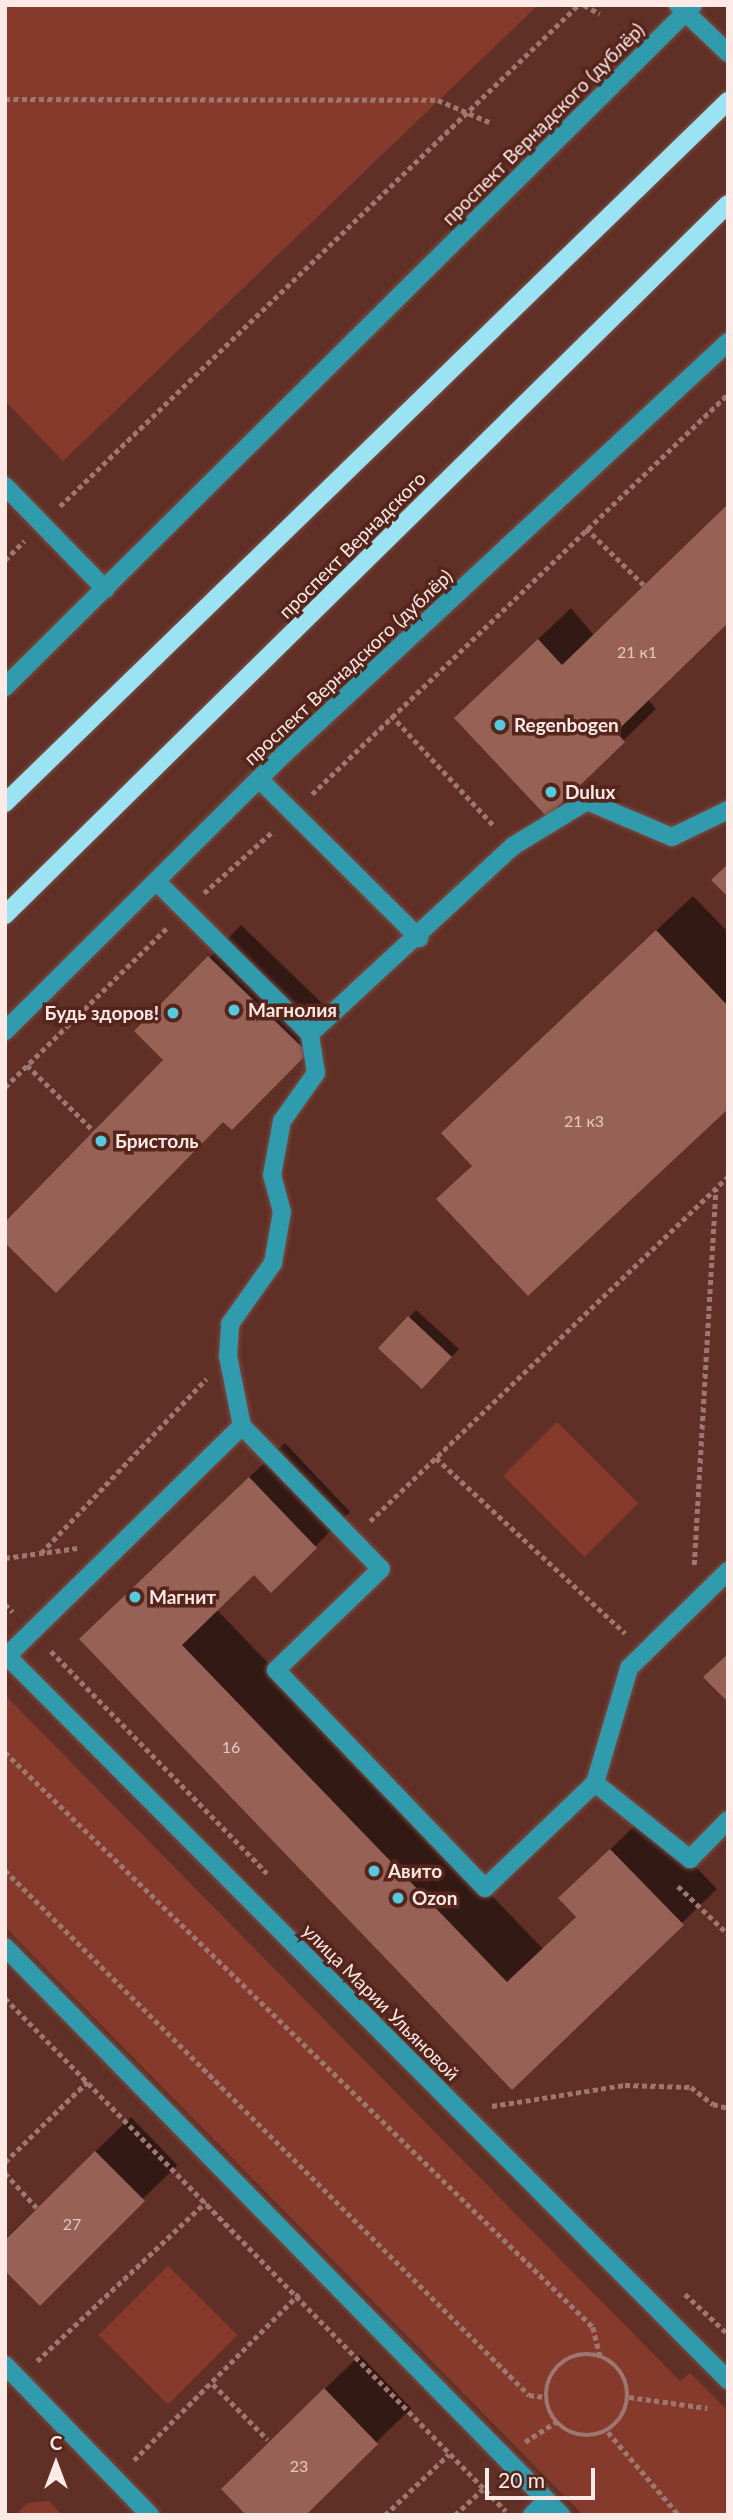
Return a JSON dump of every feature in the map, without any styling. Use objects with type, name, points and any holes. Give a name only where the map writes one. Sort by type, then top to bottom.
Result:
[{"type":"main road","points":[[5,803],[728,101]]},
{"type":"main road","name":"проспект Вернадского","points":[[5,915],[728,204]]},
{"type":"street","points":[[685,8],[728,53]]},
{"type":"street","name":"проспект Вернадского (дублёр)","points":[[5,687],[685,8]]},
{"type":"street","name":"проспект Вернадского (дублёр)","points":[[5,1031],[259,779],[728,342]]},
{"type":"street","points":[[5,486],[105,589]]},
{"type":"street","points":[[259,779],[419,938]]},
{"type":"street","points":[[310,1034],[419,938],[513,846],[587,801],[671,837],[728,810]]},
{"type":"street","points":[[157,882],[310,1034],[316,1073],[282,1121],[272,1175],[282,1212],[273,1263],[230,1324],[228,1356],[242,1426],[381,1569],[276,1670],[485,1888],[595,1783],[629,1668],[728,1571]]},
{"type":"street","points":[[6,1655],[242,1426]]},
{"type":"street","name":"улица Марии Ульяновой","points":[[6,1655],[728,2380]]},
{"type":"street","points":[[595,1783],[690,1858],[728,1820]]},
{"type":"street","points":[[5,1947],[561,2515]]},
{"type":"street","points":[[5,2365],[150,2515]]},
{"type":"street","points":[[532,2515],[546,2501]]},
{"type":"path","points":[[42,523],[578,5]]},
{"type":"path","points":[[584,5],[600,14]]},
{"type":"path","points":[[5,99],[439,100],[489,122]]},
{"type":"path","points":[[513,846],[391,715],[728,394]]},
{"type":"path","points":[[586,528],[644,585]]},
{"type":"path","points":[[27,1065],[94,1131]]},
{"type":"path","points":[[351,1539],[728,1178]]},
{"type":"path","points":[[692,1606],[716,1189]]},
{"type":"path","points":[[41,1553],[228,1356]]},
{"type":"path","points":[[436,1458],[645,1652]]},
{"type":"path","points":[[5,1559],[124,1541]]},
{"type":"path","points":[[5,1752],[593,2328],[600,2356]]},
{"type":"path","points":[[676,1847],[663,1871],[728,1934]]},
{"type":"path","points":[[5,1870],[529,2395],[545,2397]]},
{"type":"path","points":[[5,1998],[299,2294],[510,2515]]},
{"type":"path","points":[[5,2162],[87,2082]]},
{"type":"path","points":[[492,2106],[625,2085],[691,2087],[713,2104],[728,2108]]},
{"type":"path","points":[[5,2173],[37,2208]]},
{"type":"path","points":[[18,2378],[206,2202]]},
{"type":"path","points":[[116,2478],[213,2384],[299,2294]]},
{"type":"path","points":[[573,2356],[600,2356],[621,2370],[629,2397],[619,2423],[608,2432],[580,2436],[556,2423],[545,2397],[547,2383],[562,2362],[573,2356]]},
{"type":"path","points":[[213,2384],[268,2440]]},
{"type":"path","points":[[629,2397],[707,2408]]},
{"type":"path","points":[[524,2442],[556,2423]]},
{"type":"path","points":[[608,2432],[679,2515]]},
{"type":"path","points":[[385,2515],[449,2454]]},
{"type":"path","points":[[455,2515],[483,2489]]},
{"type":"shaded area","points":[[5,5],[538,5],[63,461],[5,401]]},
{"type":"shaded area","points":[[557,1422],[638,1503],[585,1557],[503,1476]]},
{"type":"shaded area","points":[[5,1695],[680,2381],[690,2373],[728,2411],[728,2515],[583,2515],[5,1927]]},
{"type":"shaded area","points":[[168,2266],[237,2335],[168,2405],[99,2335]]},
{"type":"shaded area","points":[[49,2501],[62,2515],[16,2515],[27,2503]]},
{"type":"building","points":[[728,504],[728,623],[616,732],[625,742],[547,817],[454,718],[538,639],[562,665]]},
{"type":"building","points":[[728,864],[728,897],[711,880]]},
{"type":"building","points":[[656,930],[728,1006],[728,1109],[528,1296],[436,1199],[472,1166],[441,1133]]},
{"type":"building","points":[[208,956],[308,1053],[232,1130],[223,1122],[56,1293],[5,1243],[5,1222],[163,1060],[134,1031]]},
{"type":"building","points":[[408,1316],[452,1357],[422,1389],[378,1348]]},
{"type":"building","points":[[249,1477],[317,1548],[271,1593],[254,1575],[182,1645],[507,1982],[576,1917],[558,1898],[610,1849],[684,1925],[512,2090],[79,1639]]},
{"type":"building","points":[[728,1654],[728,1702],[703,1677]]},
{"type":"building","points":[[95,2151],[145,2201],[40,2306],[5,2271],[5,2240]]},
{"type":"building","points":[[324,2388],[378,2444],[306,2515],[246,2515],[221,2489]]},
{"type":"place","name":"Regenbogen","points":[[500,725]]},
{"type":"place","name":"Dulux","points":[[551,792]]},
{"type":"place","name":"Магнолия","points":[[234,1010]]},
{"type":"place","name":"Будь здоров!","points":[[173,1013]]},
{"type":"place","name":"Бристоль","points":[[101,1141]]},
{"type":"place","name":"Магнит","points":[[135,1597]]},
{"type":"place","name":"Авито","points":[[374,1871]]},
{"type":"place","name":"Ozon","points":[[398,1898]]}]
